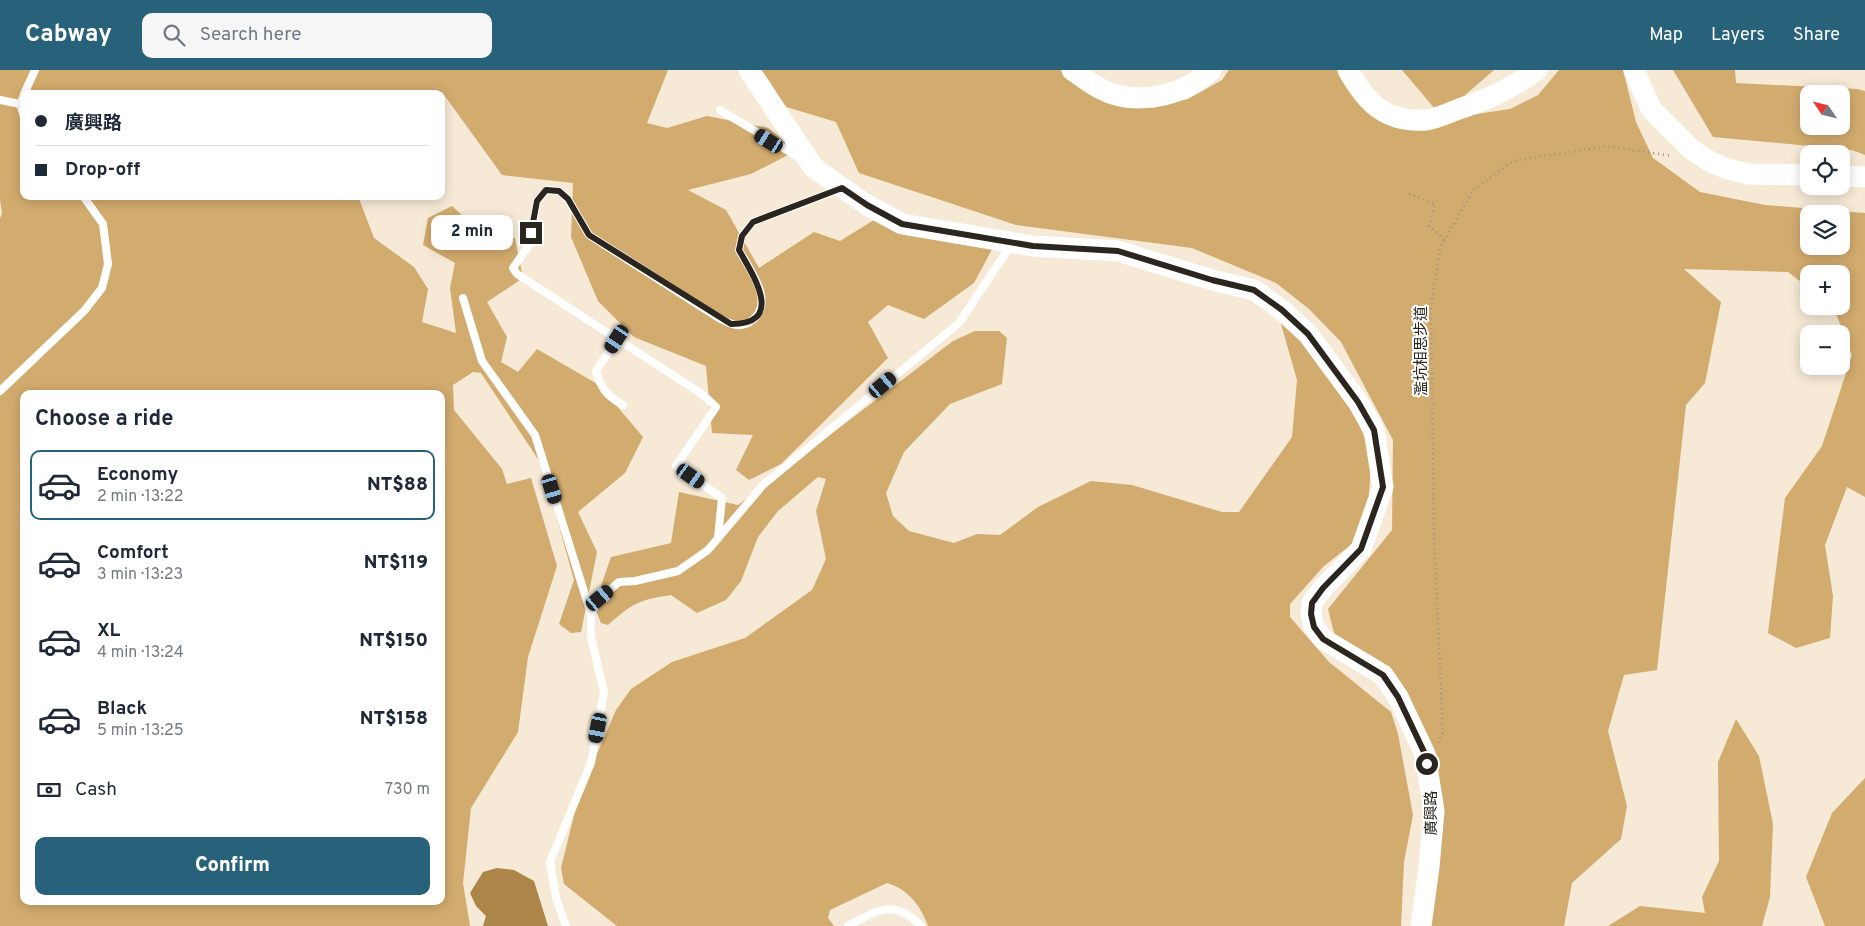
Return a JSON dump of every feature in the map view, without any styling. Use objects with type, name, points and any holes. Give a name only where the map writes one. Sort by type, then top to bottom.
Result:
[{"type":"street","name":"廣興路","points":[[749,70],[811,163],[867,205],[902,224],[1013,243],[1118,251],[1212,280],[1254,290],[1282,310],[1308,334],[1358,402],[1374,430],[1383,487],[1361,549],[1323,588],[1312,603],[1311,614],[1314,627],[1323,639],[1383,675],[1398,697],[1425,754],[1434,811],[1421,926]]},
{"type":"street","points":[[1072,70],[1100,89],[1117,95],[1155,98],[1182,89],[1202,79],[1211,70]]},
{"type":"street","points":[[1348,70],[1364,97],[1378,109],[1401,119],[1427,120],[1484,101],[1516,85],[1537,70]]},
{"type":"street","points":[[1634,70],[1650,109],[1691,149],[1709,161],[1727,169],[1749,174],[1800,175]]},
{"type":"street","points":[[1850,176],[1865,177]]},
{"type":"lane","points":[[26,90],[36,70]]},
{"type":"lane","points":[[0,100],[20,104]]},
{"type":"lane","points":[[720,110],[786,151],[811,163]]},
{"type":"lane","points":[[718,538],[722,498],[676,466],[716,407],[702,394],[517,274],[513,268],[530,244],[537,201],[546,190],[559,191],[568,199],[589,235],[717,317],[731,324],[746,324],[757,317],[763,301],[758,285],[739,250],[742,236],[753,222],[842,188]]},
{"type":"lane","points":[[0,391],[84,311],[102,288],[108,264],[103,224],[87,200]]},
{"type":"lane","points":[[591,614],[600,598],[619,582],[635,581],[678,571],[708,550],[763,485],[958,323],[1013,243]]},
{"type":"lane","points":[[463,298],[482,361],[535,435],[591,614],[591,637],[604,692],[591,763],[550,862],[556,898],[566,926]]},
{"type":"lane","points":[[617,339],[596,371],[601,386],[609,397],[623,406]]},
{"type":"lane","points":[[848,926],[870,914],[889,909],[902,910],[921,926]]},
{"type":"path","name":"濫坑相思步道","points":[[1427,764],[1443,732],[1434,536],[1431,307],[1440,248],[1473,190],[1513,161],[1608,146],[1682,158]]},
{"type":"path","points":[[1409,194],[1435,204],[1429,226],[1445,240]]},
{"type":"shaded area","points":[[0,70],[668,70],[647,123],[667,128],[707,116],[768,128],[796,151],[751,174],[688,190],[726,210],[759,268],[814,232],[840,241],[882,215],[996,242],[974,283],[924,319],[888,305],[868,322],[888,358],[781,464],[749,480],[736,470],[753,435],[712,433],[706,366],[634,337],[598,301],[571,237],[573,183],[502,175],[445,96],[445,90],[20,90],[20,200],[360,200],[374,238],[414,267],[428,289],[422,322],[456,333],[450,288],[455,263],[423,245],[428,218],[452,206],[487,238],[515,238],[523,278],[487,302],[507,337],[501,362],[518,372],[537,349],[599,385],[643,437],[625,473],[578,512],[597,552],[581,632],[571,633],[559,624],[574,580],[542,465],[481,373],[473,372],[453,385],[454,410],[502,469],[507,484],[531,478],[557,566],[528,657],[518,732],[471,808],[463,883],[470,926],[0,926],[0,218],[2,214],[0,199]]},
{"type":"shaded area","points":[[753,70],[1070,70],[1097,92],[1153,108],[1188,99],[1222,80],[1229,70],[1340,70],[1410,124],[1510,109],[1538,95],[1559,70],[1623,70],[1636,122],[1653,158],[1700,192],[1765,205],[1800,208],[1800,255],[1850,255],[1850,212],[1865,213],[1865,497],[1847,487],[1825,545],[1833,596],[1830,638],[1796,648],[1768,633],[1785,498],[1822,446],[1845,375],[1850,375],[1852,355],[1850,350],[1850,325],[1840,325],[1836,315],[1850,315],[1850,265],[1800,265],[1800,281],[1788,272],[1684,269],[1721,302],[1705,383],[1686,405],[1657,670],[1624,675],[1608,731],[1627,806],[1621,839],[1572,883],[1564,926],[1427,926],[1441,849],[1401,690],[1337,645],[1328,609],[1392,530],[1393,440],[1341,342],[1309,309],[1276,283],[1192,248],[1016,225],[859,173],[836,122],[770,102]]},
{"type":"shaded area","points":[[1402,70],[1494,70],[1441,116]]},
{"type":"shaded area","points":[[1673,70],[1735,70],[1736,83],[1800,86],[1800,135],[1850,135],[1850,89],[1865,91],[1865,155],[1850,150],[1850,145],[1800,145],[1713,137]]},
{"type":"shaded area","points":[[1279,317],[1299,331],[1350,404],[1372,454],[1366,533],[1324,566],[1290,604],[1290,617],[1329,662],[1391,712],[1398,734],[1413,815],[1404,862],[1401,926],[928,926],[922,912],[913,899],[901,889],[887,883],[830,910],[828,918],[834,926],[617,926],[564,884],[561,868],[579,795],[616,710],[631,689],[672,662],[745,638],[812,590],[826,559],[816,511],[826,479],[818,477],[778,511],[758,537],[741,581],[726,600],[697,613],[671,595],[660,597],[643,601],[630,607],[608,625],[601,623],[594,606],[611,557],[671,543],[679,492],[738,505],[953,341],[975,331],[999,331],[1007,338],[1002,384],[950,404],[904,452],[886,493],[893,516],[909,531],[954,543],[977,534],[1000,535],[1038,507],[1091,481],[1132,485],[1222,512],[1239,512],[1292,437],[1297,380]]},
{"type":"shaded area","points":[[1736,719],[1759,756],[1773,824],[1770,897],[1762,926],[1608,926],[1640,906],[1705,913],[1702,897],[1719,861],[1718,762]]},
{"type":"shaded area","points":[[1865,778],[1865,926],[1825,926],[1806,877],[1832,813]]},
{"type":"shaded area","points":[[497,868],[514,870],[534,881],[548,926],[483,926],[486,916],[476,906],[470,893],[483,872]]},
{"type":"route","points":[[531,233],[537,201],[546,190],[559,191],[568,199],[589,235],[717,317],[731,324],[746,324],[757,317],[763,301],[758,285],[739,250],[742,236],[753,222],[842,188],[867,205],[902,224],[1033,246],[1118,251],[1212,280],[1254,290],[1282,310],[1308,334],[1358,402],[1374,430],[1380,457],[1383,487],[1371,523],[1361,549],[1323,588],[1312,603],[1311,614],[1314,627],[1323,639],[1383,675],[1398,697],[1425,754],[1427,764]]}]
